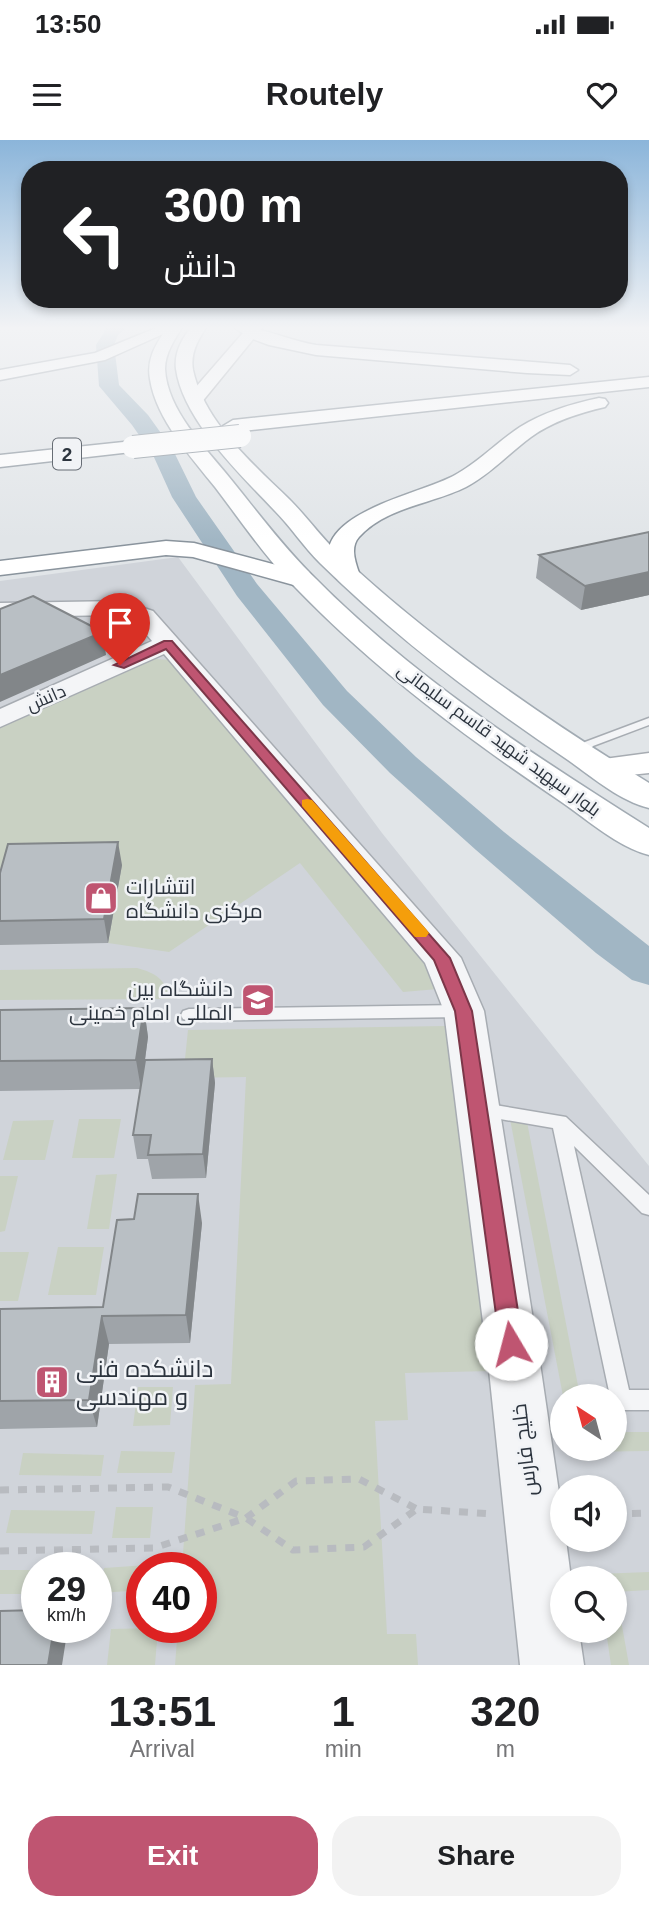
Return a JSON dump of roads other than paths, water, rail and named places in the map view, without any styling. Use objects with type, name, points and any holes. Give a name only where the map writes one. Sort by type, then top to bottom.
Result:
[{"type":"main road","name":"بلوار سپهبد شهید قاسم سلیمانی","points":[[165,397],[193,447],[301,579],[385,657],[463,718],[649,844]]},
{"type":"main road","name":"2","points":[[237,431],[521,397]]},
{"type":"main road","name":"2","points":[[0,450],[130,442],[594,397]]},
{"type":"main road","points":[[346,573],[341,555],[343,542],[366,521],[393,506],[457,483],[478,471],[518,438],[559,414],[628,397]]},
{"type":"main road","name":"بلوار سپهبد شهید قاسم سلیمانی","points":[[195,399],[223,443],[346,573],[456,668],[533,725],[649,798]]},
{"type":"main road","name":"2","points":[[0,461],[130,442]]},
{"type":"main road","points":[[0,568],[166,548],[194,550],[301,579]]},
{"type":"main road","points":[[592,763],[649,763]]},
{"type":"street","name":"خلیج فارس","points":[[0,610],[122,608],[144,616],[442,958],[464,1011],[515,1370],[552,1665]]},
{"type":"street","name":"دانش","points":[[0,719],[168,643]]},
{"type":"lane","points":[[592,763],[582,751],[589,744],[648,721]]},
{"type":"lane","points":[[189,1015],[464,1011]]},
{"type":"lane","points":[[478,1109],[560,1122],[649,1207]]},
{"type":"lane","points":[[560,1122],[621,1400],[649,1400]]},
{"type":"waterway","points":[[119,397],[140,420],[165,455],[184,497],[247,590],[335,698],[403,765],[490,841],[612,942],[649,969]]},
{"type":"place","name":"انتشارات مرکزی دانشگاه","points":[[101,898]]},
{"type":"place","name":"دانشگاه بین المللی امام خمینی","points":[[258,1000]]},
{"type":"place","name":"دانشکده فنی و مهندسی","points":[[52,1382]]}]
